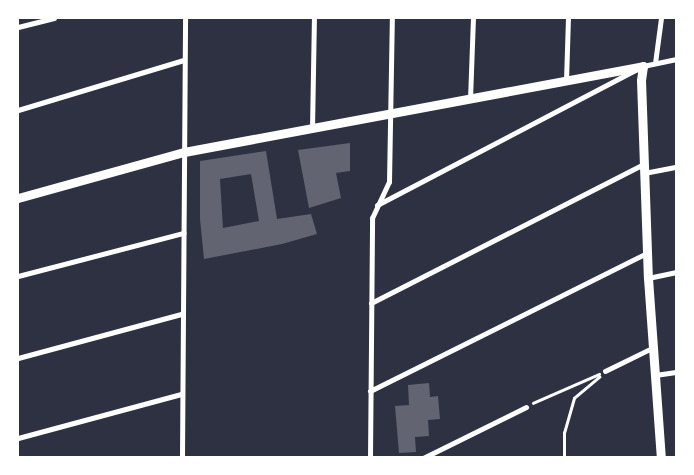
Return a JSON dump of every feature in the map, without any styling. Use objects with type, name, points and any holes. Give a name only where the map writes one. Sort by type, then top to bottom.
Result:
[{"type":"street","points":[[18,27],[54,18]]},
{"type":"street","points":[[182,458],[181,314],[185,18]]},
{"type":"street","points":[[312,129],[314,18]]},
{"type":"street","points":[[370,458],[372,218],[389,182],[392,18]]},
{"type":"street","points":[[470,99],[473,18]]},
{"type":"street","points":[[566,80],[568,18]]},
{"type":"street","points":[[656,64],[661,18]]},
{"type":"street","points":[[18,110],[184,60]]},
{"type":"street","points":[[18,198],[184,152],[676,60]]},
{"type":"street","points":[[377,205],[643,66]]},
{"type":"street","points":[[643,66],[641,80],[648,278],[653,375],[661,458]]},
{"type":"street","points":[[372,303],[644,164]]},
{"type":"street","points":[[644,173],[676,167]]},
{"type":"street","points":[[18,276],[183,232]]},
{"type":"street","points":[[370,392],[648,252]]},
{"type":"street","points":[[648,278],[676,272]]},
{"type":"street","points":[[18,358],[181,314]]},
{"type":"street","points":[[605,371],[652,348]]},
{"type":"street","points":[[653,375],[676,372]]},
{"type":"street","points":[[18,438],[181,394]]},
{"type":"street","points":[[423,458],[526,407]]},
{"type":"path","points":[[526,407],[605,371]]},
{"type":"path","points":[[564,458],[564,433],[574,398],[605,371]]},
{"type":"building","points":[[350,143],[350,171],[336,173],[341,198],[309,208],[298,150]]},
{"type":"building","points":[[266,151],[277,219],[311,214],[317,234],[282,244],[204,259],[200,219],[200,161]],"holes":[[[251,174],[259,221],[223,228],[220,179]]]},
{"type":"building","points":[[429,383],[430,397],[438,396],[440,419],[428,420],[429,436],[415,437],[416,452],[399,453],[395,406],[409,405],[408,385]]}]
